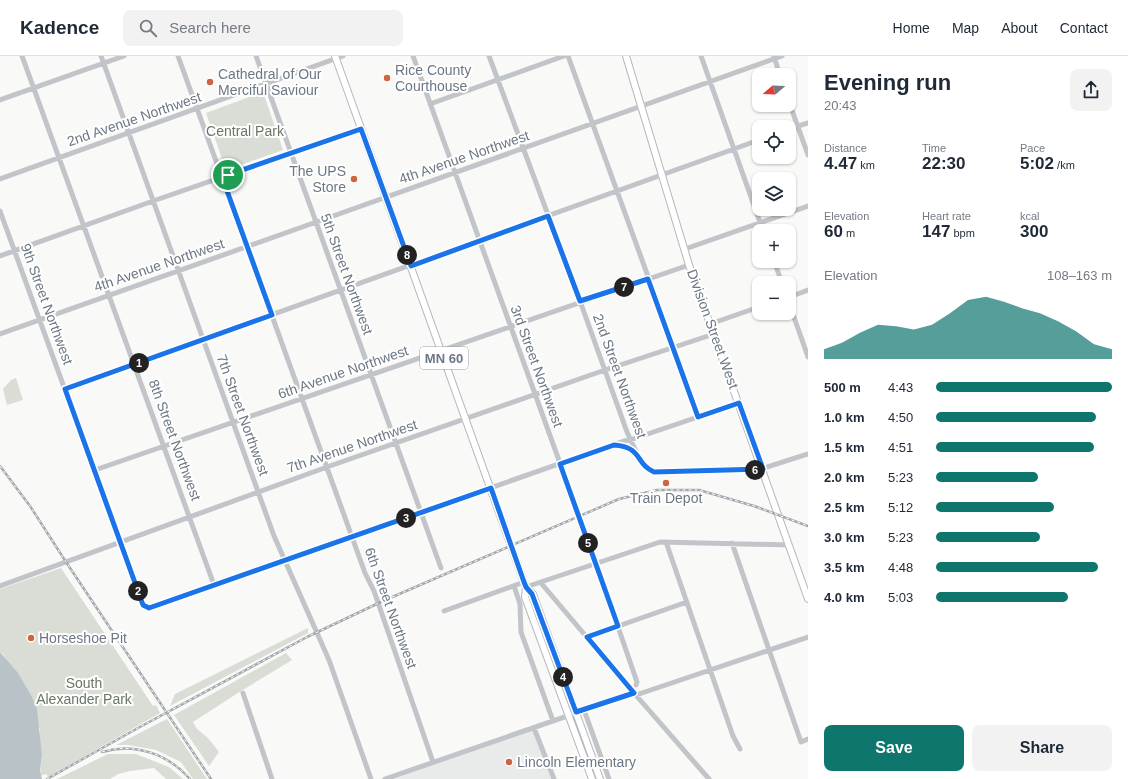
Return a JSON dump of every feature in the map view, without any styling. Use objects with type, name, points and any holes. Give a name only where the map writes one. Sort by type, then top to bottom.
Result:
[{"type":"main road","name":"Division Street West","points":[[626,56],[689,264],[808,599]]},
{"type":"main road","name":"MN 60","points":[[335,57],[525,585],[532,594],[600,779]]},
{"type":"main road","name":"MN 60","points":[[525,585],[525,597],[592,779]]},
{"type":"street","name":"8th Street Northwest","points":[[22,56],[214,585]]},
{"type":"street","name":"7th Street Northwest","points":[[101,56],[258,492],[284,561],[329,660],[371,779]]},
{"type":"street","points":[[0,100],[124,56]]},
{"type":"street","name":"6th Street Northwest","points":[[178,56],[365,573],[374,591],[433,762]]},
{"type":"street","name":"5th Street Northwest","points":[[256,56],[441,568]]},
{"type":"street","name":"2nd Avenue Northwest","points":[[0,179],[198,109],[335,57],[343,56]]},
{"type":"street","name":"3rd Street Northwest","points":[[413,56],[596,563],[637,682],[636,685]]},
{"type":"street","name":"2nd Street Northwest","points":[[489,56],[630,440],[638,456]]},
{"type":"street","points":[[430,104],[564,56]]},
{"type":"street","points":[[568,56],[698,417]]},
{"type":"street","points":[[702,56],[761,223]]},
{"type":"street","name":"4th Avenue Northwest","points":[[0,334],[642,107],[774,57],[782,56]]},
{"type":"street","points":[[774,57],[778,68]]},
{"type":"street","points":[[793,112],[808,155]]},
{"type":"street","points":[[798,126],[808,122]]},
{"type":"street","points":[[0,256],[361,129]]},
{"type":"street","points":[[65,389],[752,143]]},
{"type":"street","points":[[685,249],[808,206]]},
{"type":"street","name":"9th Street Northwest","points":[[0,211],[142,602],[149,608],[214,585]]},
{"type":"street","name":"6th Avenue Northwest","points":[[95,470],[689,264]]},
{"type":"street","points":[[796,294],[808,290]]},
{"type":"street","points":[[710,324],[752,309]]},
{"type":"street","points":[[795,320],[808,357]]},
{"type":"street","name":"7th Avenue Northwest","points":[[0,586],[327,467],[605,370],[714,334]]},
{"type":"street","points":[[214,585],[614,445],[739,403]]},
{"type":"street","points":[[614,445],[629,448],[638,456],[649,470],[658,473],[763,469],[808,454]]},
{"type":"street","points":[[666,542],[733,736],[740,749]]},
{"type":"street","points":[[444,611],[514,586],[541,582],[653,544],[666,542],[789,545]]},
{"type":"street","points":[[732,543],[801,742],[808,739]]},
{"type":"street","points":[[541,582],[709,779]]},
{"type":"street","points":[[514,586],[520,604],[521,632],[553,721]]},
{"type":"street","points":[[587,637],[687,602]]},
{"type":"street","points":[[385,779],[576,712],[711,671],[808,637]]},
{"type":"street","points":[[243,693],[272,779]]},
{"type":"street","points":[[584,710],[609,779]]},
{"type":"street","points":[[534,728],[554,779]]},
{"type":"shaded area","points":[[0,652],[18,673],[31,695],[37,709],[42,755],[40,771],[42,779],[0,779]]},
{"type":"shaded area","points":[[532,729],[551,779],[390,779]]},
{"type":"green space","name":"Central Park","points":[[263,92],[283,150],[226,170],[206,113]]},
{"type":"green space","points":[[16,378],[23,400],[7,405],[3,389],[11,380]]},
{"type":"green space","name":"South Alexander Park","points":[[61,568],[153,706],[156,705],[160,713],[48,777],[46,774],[40,776],[42,755],[39,741],[40,729],[3,654],[0,652],[0,589]]},
{"type":"green space","points":[[308,628],[308,633],[170,706],[175,694]]},
{"type":"green space","points":[[286,653],[292,660],[193,722],[197,729],[208,738],[219,752],[209,766],[174,715]]},
{"type":"green space","points":[[167,719],[207,779],[193,779],[181,762],[156,750],[128,745],[116,745]]},
{"type":"green space","points":[[108,754],[136,754],[169,767],[183,779],[166,779],[154,768],[118,774],[110,779],[57,779]]},
{"type":"railway","points":[[0,466],[30,506],[211,779]]},
{"type":"railway","points":[[47,779],[307,637],[383,601],[619,499],[657,490],[699,490],[754,506],[808,526]]},
{"type":"railway","points":[[102,752],[126,748],[150,752],[171,763],[190,779]]},
{"type":"place","name":"Rice County Courthouse","points":[[387,78]]},
{"type":"place","name":"Cathedral of Our Merciful Saviour","points":[[210,82]]},
{"type":"place","name":"The UPS Store","points":[[354,179]]},
{"type":"place","name":"Train Depot","points":[[666,483]]},
{"type":"place","name":"Horseshoe Pit","points":[[31,638]]},
{"type":"place","name":"Lincoln Elementary","points":[[509,762]]},
{"type":"route","points":[[361,129],[411,266],[548,216],[580,301],[648,279],[698,417],[739,403],[763,469],[658,473],[649,470],[632,449],[622,445],[614,445],[560,464],[618,626],[587,637],[634,693],[576,712],[532,594],[524,582],[491,488],[149,608],[143,605],[65,389],[272,315],[222,177],[228,175],[361,129]]}]
